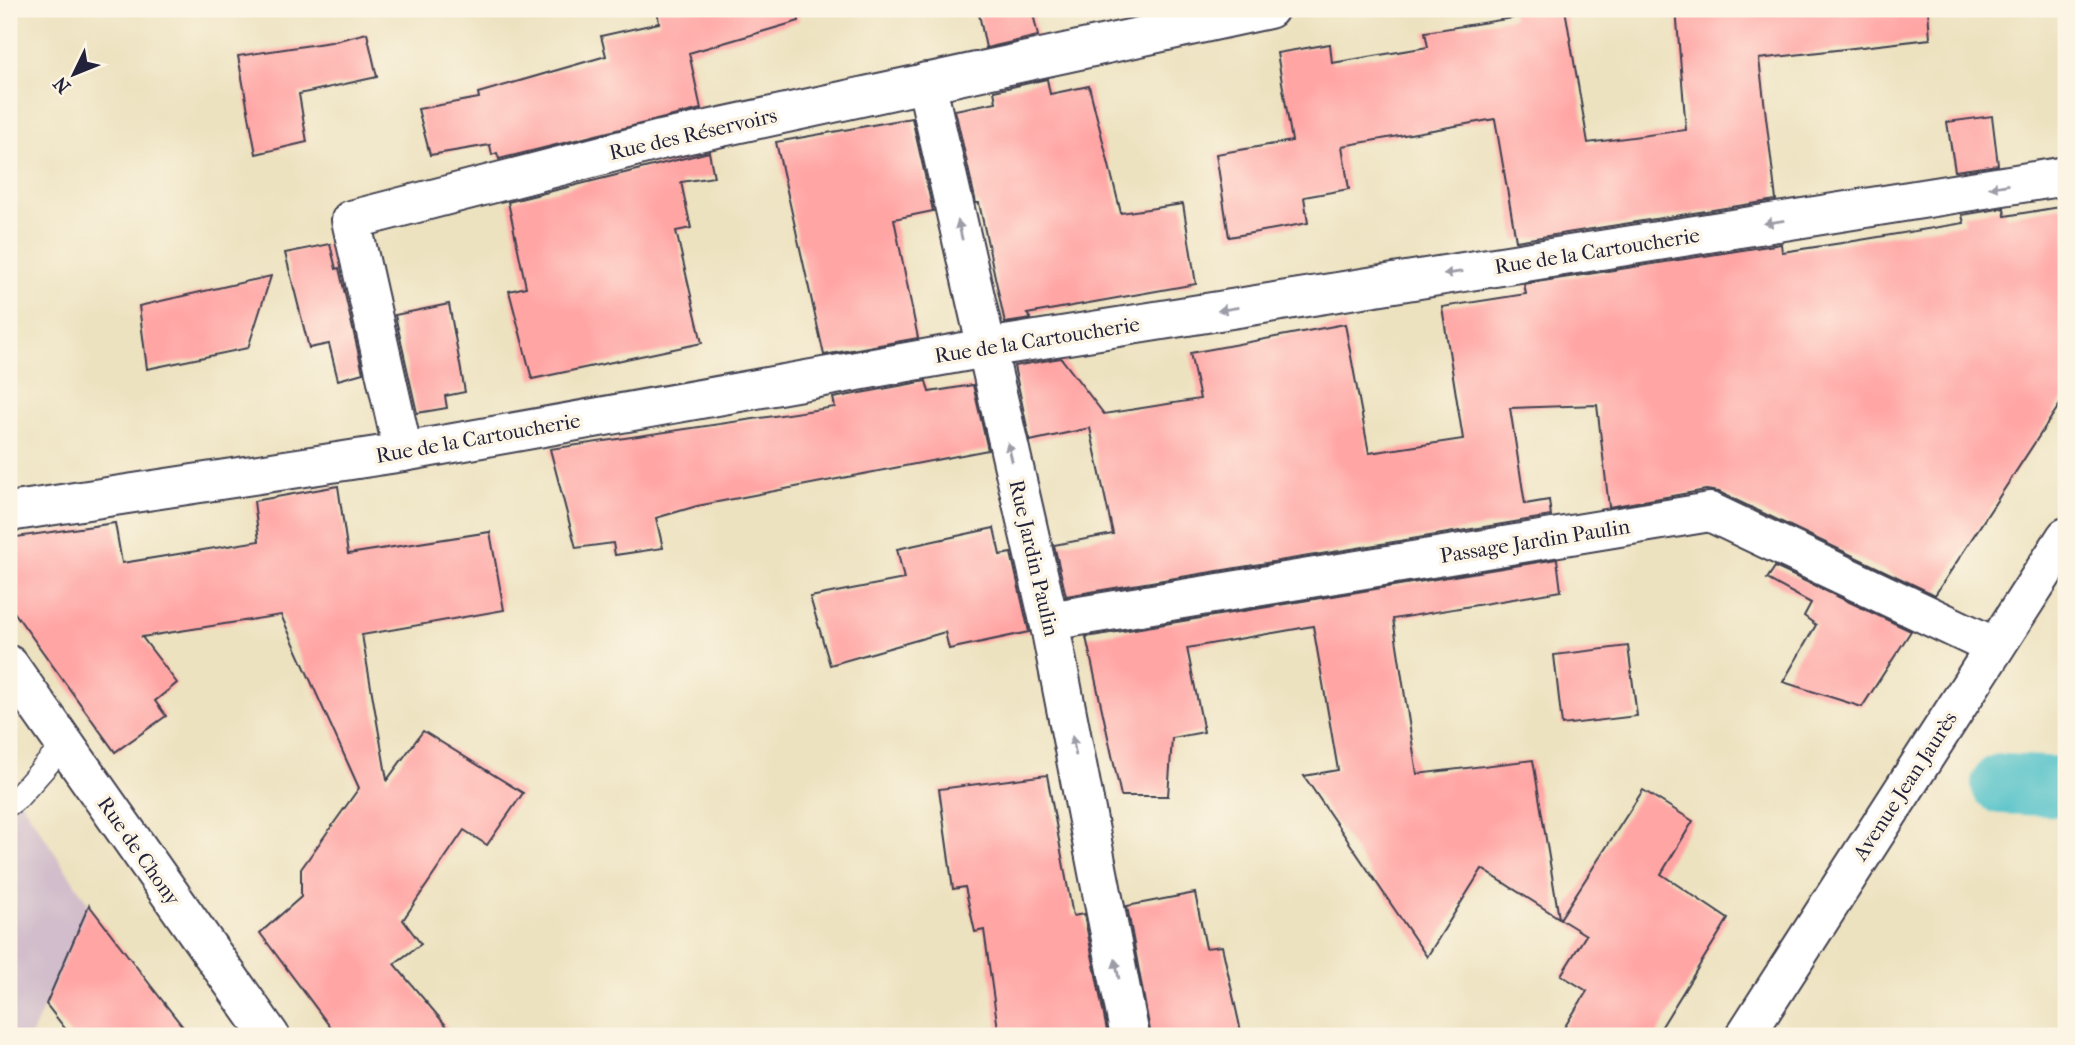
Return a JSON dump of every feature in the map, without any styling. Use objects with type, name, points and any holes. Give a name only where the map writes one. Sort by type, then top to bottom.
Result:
[{"type":"street","name":"Rue des Réservoirs","points":[[403,452],[351,220],[661,140],[1269,9]]},
{"type":"street","name":"Rue Jardin Paulin","points":[[926,82],[1049,621],[1130,1036]]},
{"type":"street","name":"Rue de la Cartoucherie","points":[[9,512],[403,452],[986,348],[2066,176]]},
{"type":"street","name":"Passage Jardin Paulin","points":[[1049,621],[1710,512],[1995,647]]},
{"type":"street","name":"Avenue Jean Jaurès","points":[[1745,1036],[2066,537]]},
{"type":"street","name":"Rue de Chony","points":[[9,665],[270,1036]]},
{"type":"lane","points":[[9,804],[65,744]]},
{"type":"shaded area","points":[[9,783],[89,905],[31,1036],[9,1036]]},
{"type":"building","points":[[657,9],[798,9],[799,21],[689,53],[701,109],[499,159],[497,153],[492,155],[490,145],[430,155],[418,109],[479,98],[478,93],[606,56],[601,36],[659,23]]},
{"type":"building","points":[[978,9],[1032,9],[1038,36],[986,48]]},
{"type":"building","points":[[1512,9],[1565,9],[1588,143],[1686,130],[1676,9],[1928,9],[1930,39],[1759,59],[1776,200],[1516,241],[1495,119],[1342,146],[1349,189],[1304,197],[1308,223],[1229,237],[1216,154],[1292,141],[1277,53],[1330,44],[1332,63],[1428,47],[1425,32],[1513,18]]},
{"type":"building","points":[[367,33],[377,77],[299,94],[307,142],[256,154],[238,56],[331,42]]},
{"type":"building","points":[[1047,79],[1050,94],[1089,86],[1121,213],[1183,204],[1196,284],[1027,314],[1031,319],[1005,323],[979,203],[976,203],[955,110],[996,102],[994,91]]},
{"type":"building","points":[[1992,116],[1998,165],[1955,171],[1947,122]]},
{"type":"building","points":[[912,118],[933,211],[894,219],[918,338],[824,355],[776,142]]},
{"type":"building","points":[[709,152],[714,177],[681,182],[691,228],[676,231],[702,343],[532,379],[509,291],[526,287],[508,202]]},
{"type":"building","points":[[2066,206],[2066,395],[1935,595],[1719,492],[1706,490],[1609,507],[1597,405],[1510,408],[1525,504],[1549,500],[1551,516],[1066,596],[1054,545],[1113,534],[1090,428],[1030,441],[1014,366],[1061,358],[1104,414],[1200,399],[1190,353],[1345,324],[1369,453],[1463,439],[1442,307],[1526,294],[1524,284],[1781,244],[1782,252],[1842,243],[1964,223],[1962,215],[2004,208],[2005,216]]},
{"type":"building","points":[[330,244],[336,269],[339,268],[363,373],[338,380],[329,344],[309,348],[285,253]]},
{"type":"building","points":[[271,276],[248,348],[147,369],[139,306]]},
{"type":"building","points":[[449,304],[465,392],[445,396],[447,408],[417,413],[395,315]]},
{"type":"building","points":[[926,381],[929,392],[973,385],[988,450],[697,506],[656,518],[663,548],[615,555],[613,543],[576,548],[550,449],[835,407],[833,398]]},
{"type":"building","points":[[338,486],[348,554],[490,532],[504,610],[362,635],[387,780],[423,731],[523,793],[487,845],[464,830],[403,920],[421,944],[394,964],[455,1036],[337,1036],[260,933],[301,897],[301,869],[359,788],[281,615],[142,637],[177,683],[155,701],[166,716],[115,752],[9,605],[9,538],[115,523],[122,563],[259,541],[254,501]]},
{"type":"building","points":[[994,528],[1000,555],[1011,553],[1029,632],[949,649],[945,632],[830,665],[810,597],[904,579],[897,549]]},
{"type":"building","points":[[1557,559],[1561,591],[1393,619],[1417,774],[1533,760],[1559,918],[1482,869],[1427,957],[1304,776],[1338,770],[1313,626],[1187,648],[1204,732],[1172,738],[1168,796],[1121,796],[1086,637]]},
{"type":"building","points":[[1775,567],[1911,631],[1862,707],[1783,682],[1816,625],[1804,616],[1811,603],[1767,579]]},
{"type":"building","points":[[1628,646],[1637,716],[1562,725],[1554,655]]},
{"type":"building","points":[[1047,775],[1073,916],[1084,914],[1108,1036],[999,1036],[984,930],[975,932],[965,887],[953,889],[939,789]]},
{"type":"building","points":[[1643,790],[1693,821],[1661,874],[1728,919],[1656,1036],[1559,1036],[1587,991],[1561,975],[1586,935],[1560,919]]},
{"type":"building","points":[[1195,893],[1206,948],[1222,946],[1242,1036],[1151,1036],[1127,906]]},
{"type":"building","points":[[89,905],[190,1036],[71,1036],[46,1004]]},
{"type":"waterway","points":[[2001,784],[2066,787]]}]
